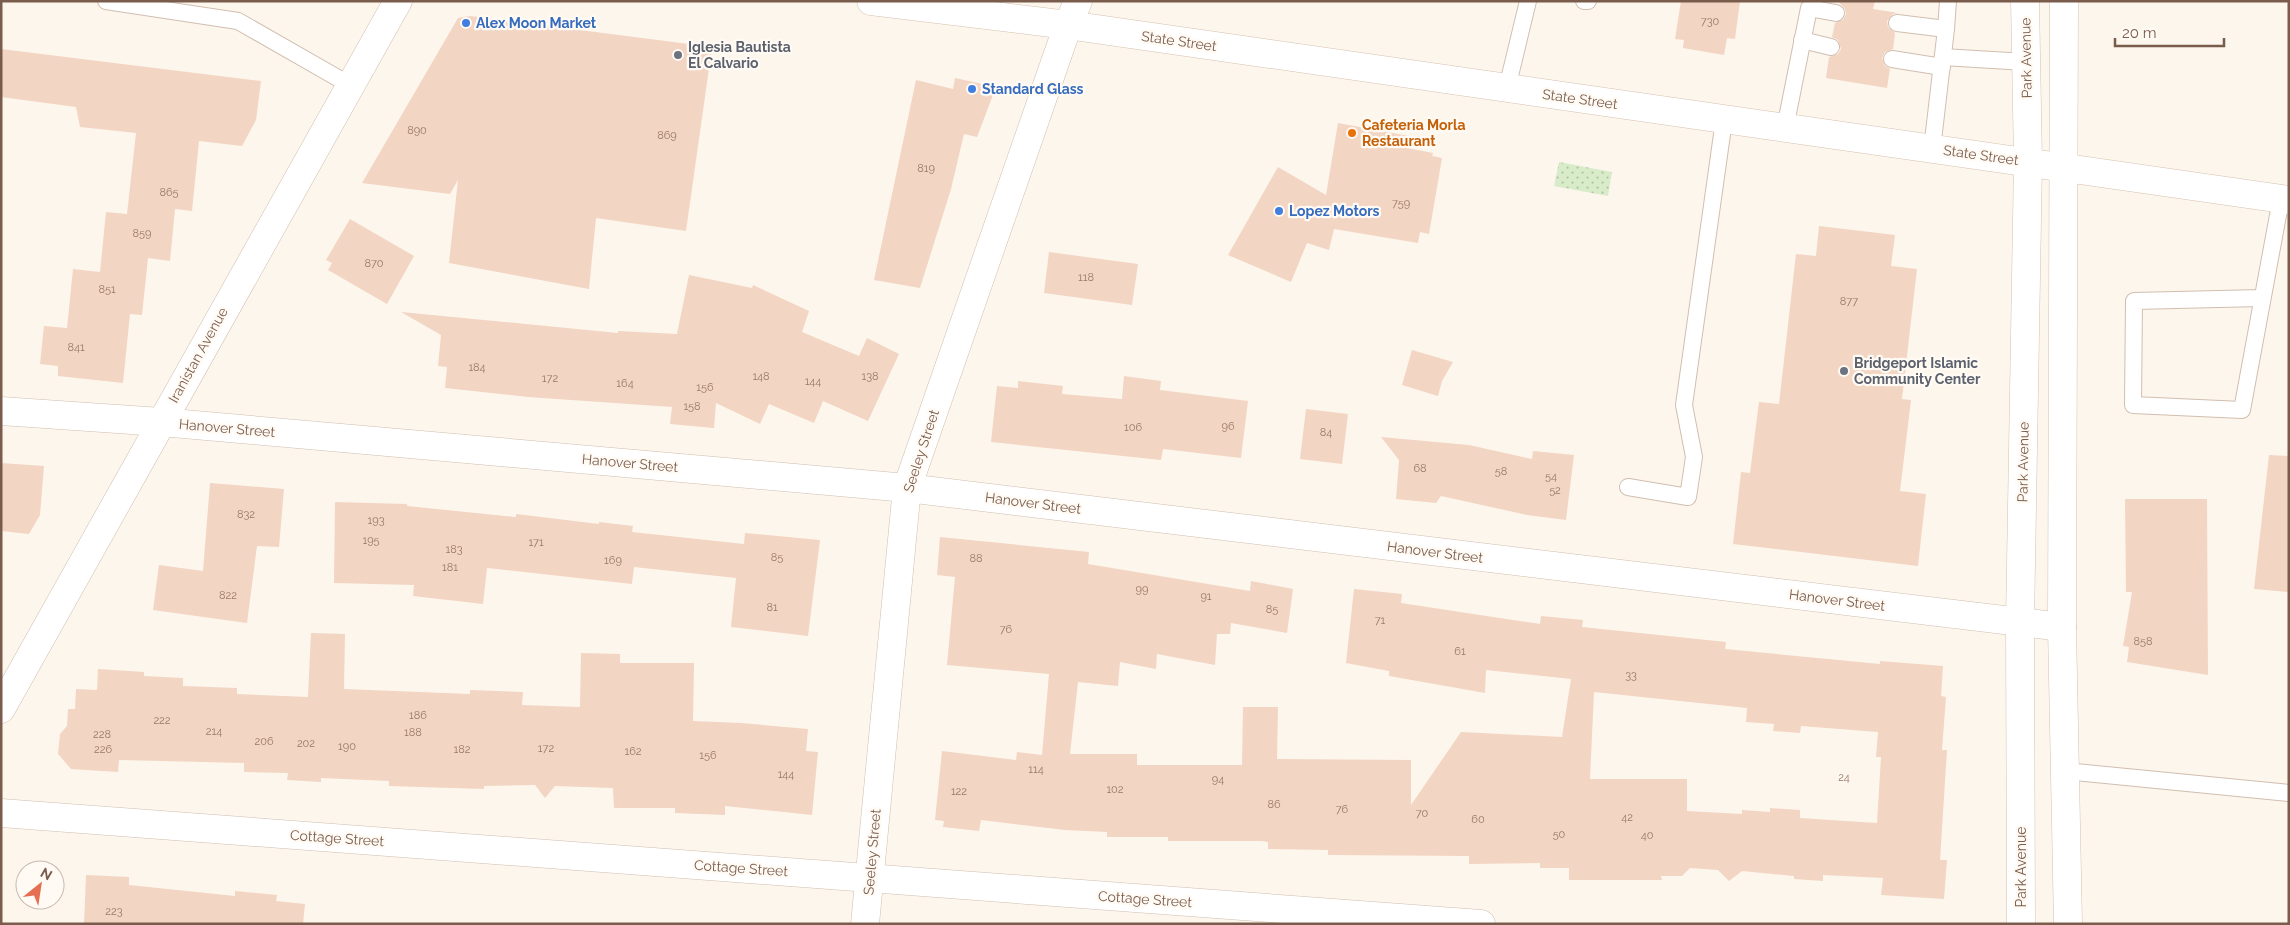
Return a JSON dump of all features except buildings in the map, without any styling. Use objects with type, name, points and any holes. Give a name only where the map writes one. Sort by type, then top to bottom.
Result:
[{"type":"street","name":"Iranistan Avenue","points":[[1,710],[398,1]]},
{"type":"street","name":"State Street","points":[[872,1],[1073,13],[1507,88],[2285,200]]},
{"type":"street","name":"Park Avenue","points":[[2022,924],[2020,622],[2028,162],[2025,1]]},
{"type":"street","points":[[2064,1],[2065,167],[2062,627],[2068,924]]},
{"type":"street","name":"Seeley Street","points":[[865,924],[906,488],[1073,13]]},
{"type":"street","name":"Hanover Street","points":[[1,411],[161,422],[906,488],[2062,627]]},
{"type":"street","name":"Cottage Street","points":[[1,813],[1482,924]]},
{"type":"lane","points":[[106,1],[238,21],[350,85]]},
{"type":"lane","points":[[1507,88],[1528,1]]},
{"type":"lane","points":[[1932,148],[1948,1]]},
{"type":"lane","points":[[1785,128],[1809,8],[1836,13]]},
{"type":"lane","points":[[1897,23],[1946,30]]},
{"type":"lane","points":[[1802,40],[1831,47]]},
{"type":"lane","points":[[1892,59],[1942,62],[2026,62]]},
{"type":"lane","points":[[1628,487],[1688,496],[1694,457],[1684,405],[1724,120]]},
{"type":"lane","points":[[2262,298],[2134,301],[2133,405],[2242,410],[2262,298],[2285,200]]},
{"type":"lane","points":[[2065,771],[2289,793]]},
{"type":"green space","points":[[1559,162],[1612,172],[1608,196],[1554,186]]},
{"type":"place","name":"Alex Moon Market","points":[[466,23]]},
{"type":"place","name":"Iglesia Bautista El Calvario","points":[[678,55]]},
{"type":"place","name":"Standard Glass","points":[[972,89]]},
{"type":"place","name":"Cafeteria Morla Restaurant","points":[[1352,133]]},
{"type":"place","name":"Lopez Motors","points":[[1279,211]]},
{"type":"place","name":"Bridgeport Islamic Community Center","points":[[1844,371]]}]
